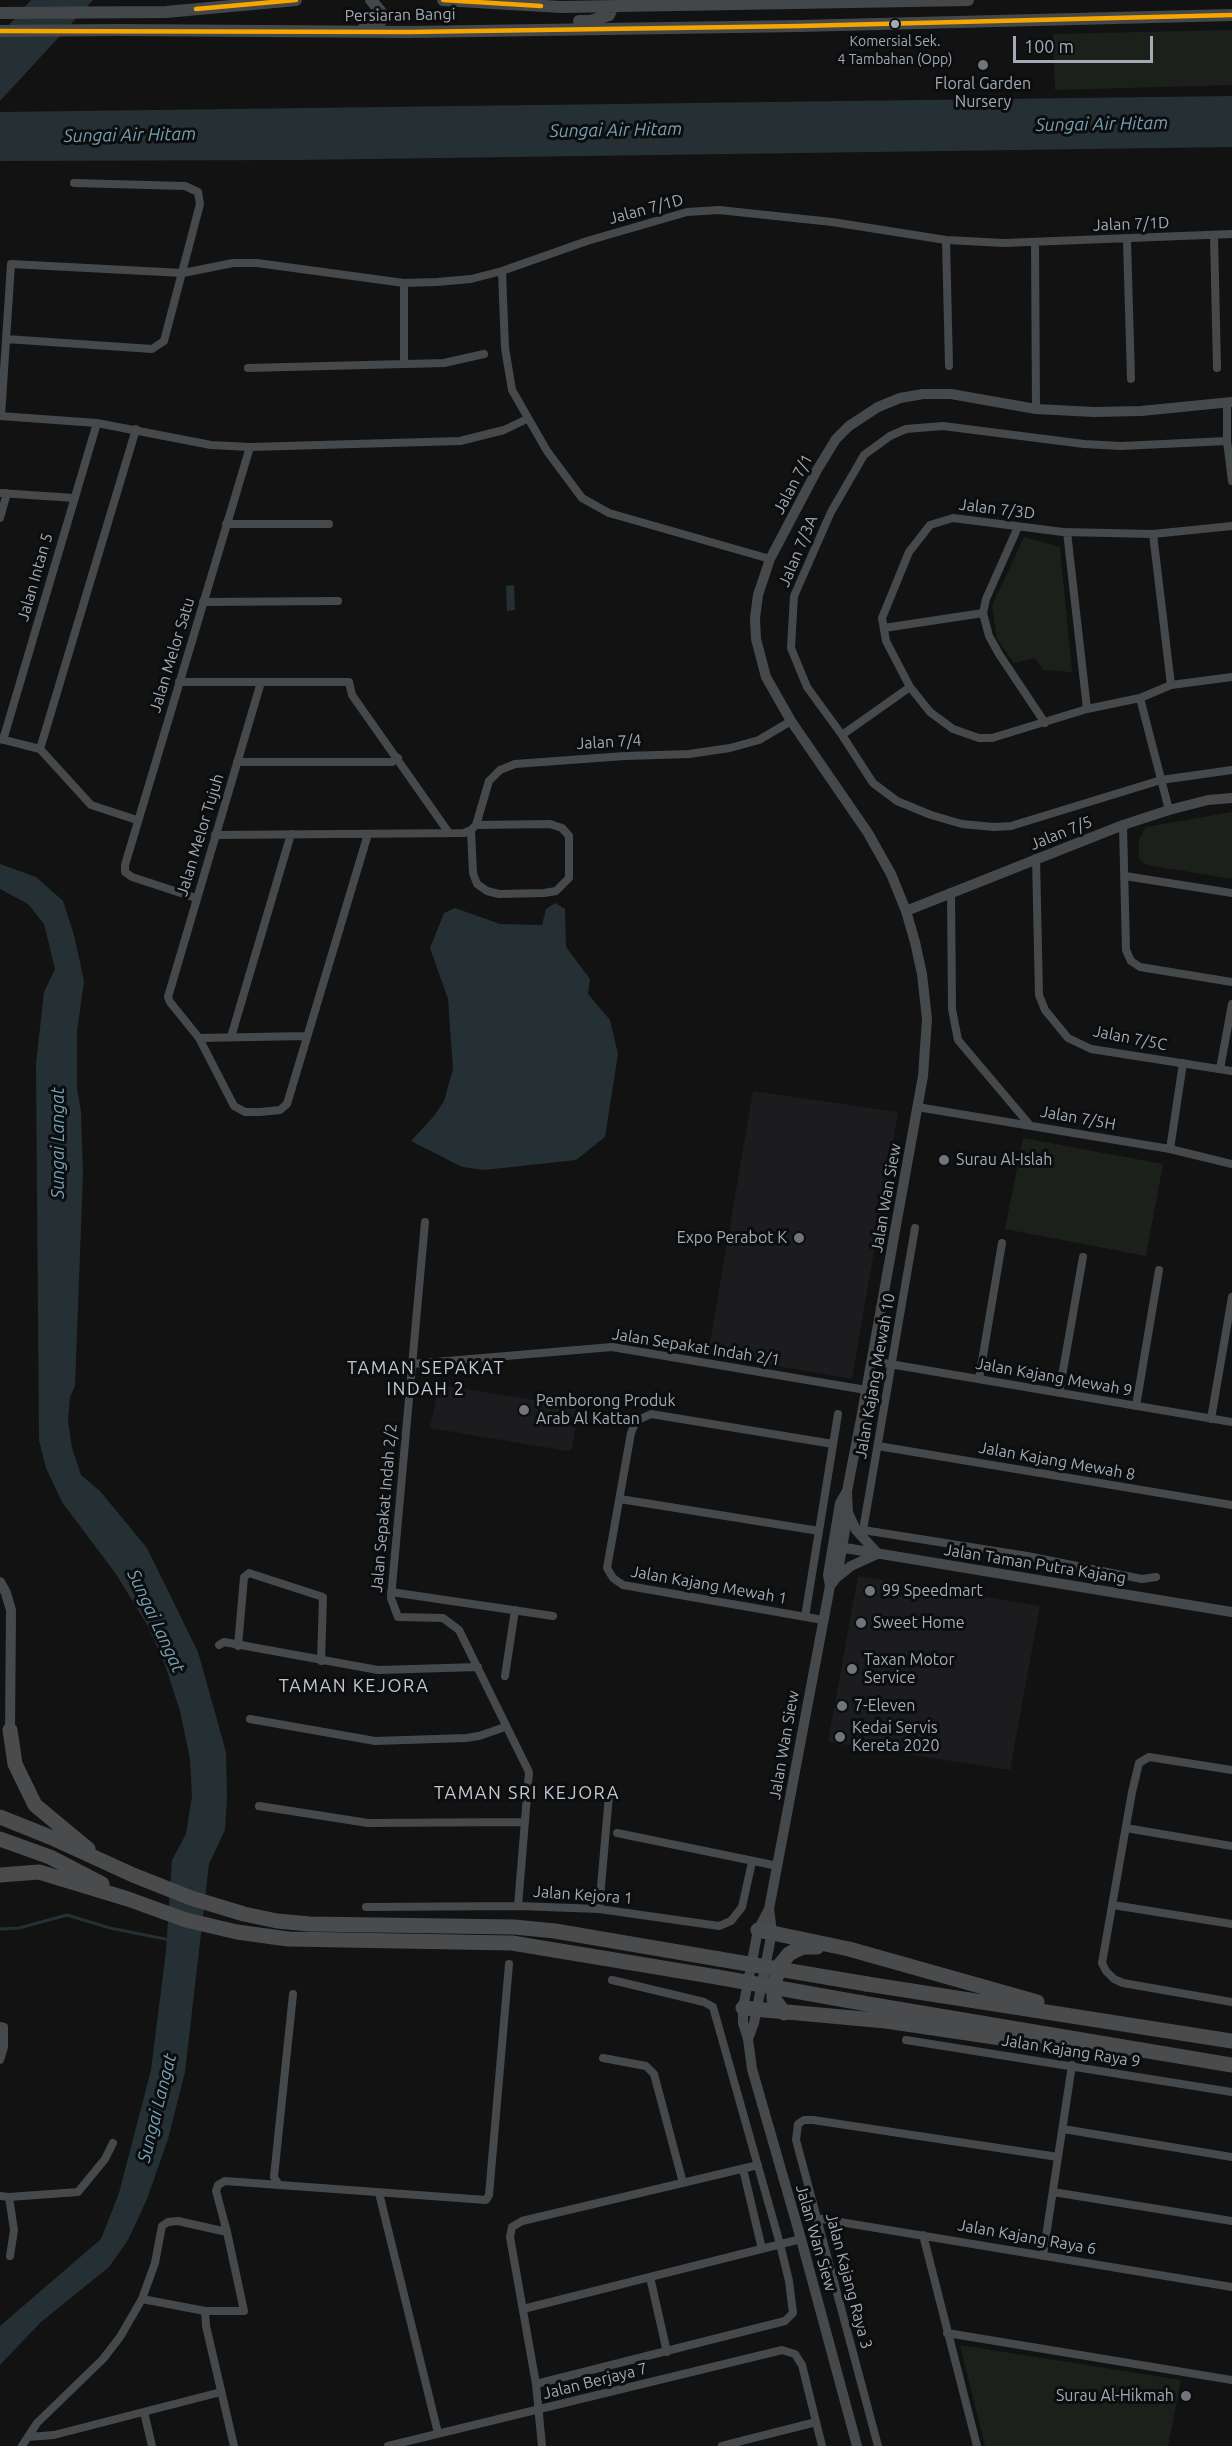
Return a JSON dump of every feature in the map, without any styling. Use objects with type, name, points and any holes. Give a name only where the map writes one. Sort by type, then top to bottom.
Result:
[{"type":"highway","points":[[0,1753],[10,1730]]},
{"type":"highway","points":[[10,1730],[15,1764],[35,1805],[106,1864]]},
{"type":"highway","points":[[0,1817],[50,1837],[106,1864],[191,1898],[277,1921],[310,1924],[514,1927],[555,1931],[867,1984],[1232,2041]]},
{"type":"highway","points":[[0,1839],[50,1857],[128,1899]]},
{"type":"highway","points":[[0,1875],[39,1872],[128,1899],[186,1920],[237,1932],[288,1940],[512,1943],[1232,2065]]},
{"type":"highway","points":[[765,1931],[849,1949],[1092,2019]]},
{"type":"highway","points":[[784,2013],[774,1999],[774,1984],[784,1958],[803,1947],[849,1949]]},
{"type":"highway","points":[[750,2008],[886,2021],[1055,2046],[1106,2044]]},
{"type":"main road","points":[[0,14],[166,12],[297,0]]},
{"type":"main road","points":[[353,32],[376,25],[382,20],[381,12],[371,0]]},
{"type":"main road","name":"Persiaran Bangi","points":[[443,0],[561,7],[968,0]]},
{"type":"main road","points":[[561,7],[581,0]]},
{"type":"main road","points":[[634,0],[645,6]]},
{"type":"main road","points":[[410,32],[439,24],[591,21],[608,6],[622,22],[730,20],[747,26]]},
{"type":"main road","name":"Persiaran Bangi","points":[[0,31],[410,32],[1232,15]]},
{"type":"street","points":[[74,183],[185,186],[198,192],[200,204],[164,341],[152,349],[6,339],[0,416],[97,423],[211,445],[250,447],[460,441],[504,430],[527,419]]},
{"type":"street","name":"Jalan 7/1D","points":[[6,339],[11,264],[183,273],[233,263],[257,263],[404,283],[471,279],[687,212],[719,210],[832,222],[946,240],[1035,242],[1232,234]]},
{"type":"street","points":[[1214,235],[1217,368]]},
{"type":"street","points":[[946,240],[949,366]]},
{"type":"street","points":[[1127,240],[1131,379]]},
{"type":"street","points":[[1035,242],[1036,409]]},
{"type":"street","points":[[502,271],[505,348],[512,390],[547,451],[582,498],[609,513],[770,559]]},
{"type":"street","points":[[404,283],[404,364]]},
{"type":"street","points":[[248,368],[444,363],[484,354]]},
{"type":"street","name":"Jalan 7/1","points":[[906,911],[891,874],[868,833],[791,721],[766,677],[756,639],[755,618],[759,595],[770,559],[836,439],[861,416],[878,407],[900,398],[923,394],[951,394],[1036,409],[1094,412],[1141,411],[1229,402]]},
{"type":"street","points":[[1229,402],[1227,441],[1232,481]]},
{"type":"street","name":"Jalan Intan 5","points":[[2,739],[97,423]]},
{"type":"street","name":"Jalan 7/3A","points":[[1227,441],[1121,446],[1083,444],[943,426],[906,429],[890,436],[864,455],[831,512],[794,596],[791,648],[807,687],[873,783],[897,801],[931,815],[962,824],[1011,826],[1161,780],[1232,770]]},
{"type":"street","points":[[40,749],[136,429]]},
{"type":"street","name":"Jalan Melor Satu","points":[[196,898],[132,877],[125,872],[137,820],[250,447]]},
{"type":"street","points":[[0,519],[3,493],[74,498]]},
{"type":"street","name":"Jalan 7/3D","points":[[884,628],[882,618],[909,552],[930,525],[953,518],[1067,532],[1153,534],[1232,526]]},
{"type":"street","points":[[226,524],[329,524]]},
{"type":"street","points":[[1018,527],[986,599],[983,613],[988,636],[1045,723]]},
{"type":"street","points":[[1067,532],[1087,709]]},
{"type":"street","points":[[1153,534],[1171,685]]},
{"type":"street","points":[[203,602],[338,601]]},
{"type":"street","points":[[983,613],[884,628],[886,641],[910,687],[940,722],[966,735],[992,738],[1087,709],[1140,698],[1171,685],[1232,677]]},
{"type":"street","points":[[179,682],[349,682],[352,695],[449,833]]},
{"type":"street","name":"Jalan Melor Tujuh","points":[[200,1038],[168,997],[261,682]]},
{"type":"street","points":[[842,735],[910,687]]},
{"type":"street","points":[[1140,698],[1169,810]]},
{"type":"street","name":"Jalan 7/4","points":[[470,829],[489,781],[500,770],[515,764],[689,754],[730,748],[759,740],[791,721]]},
{"type":"street","points":[[2,739],[40,749],[91,805],[137,820]]},
{"type":"street","points":[[237,762],[392,762],[398,758]]},
{"type":"street","name":"Jalan 7/5","points":[[906,911],[1123,825],[1208,800],[1232,798]]},
{"type":"street","points":[[215,835],[449,833],[470,829],[550,824],[562,828],[569,836],[569,878],[556,891],[544,893],[499,894],[487,891],[477,884],[472,873],[470,829]]},
{"type":"street","points":[[1123,825],[1126,950],[1131,961],[1140,967],[1232,982]]},
{"type":"street","points":[[231,1036],[291,834]]},
{"type":"street","points":[[307,1036],[200,1038],[234,1106],[245,1112],[260,1112],[280,1110],[287,1104],[369,834]]},
{"type":"street","name":"Jalan 7/5C","points":[[1036,858],[1038,986],[1045,1010],[1068,1038],[1091,1049],[1232,1071]]},
{"type":"street","points":[[1125,876],[1232,893]]},
{"type":"street","points":[[951,892],[952,1009],[958,1040],[1029,1124]]},
{"type":"street","name":"Jalan Wan Siew","points":[[857,2446],[752,2069],[748,2039],[750,2008],[830,1586],[828,1575],[848,1513],[847,1491],[926,1048],[927,1019],[922,974],[906,911]]},
{"type":"street","points":[[1220,1069],[1232,1004]]},
{"type":"street","points":[[1170,1149],[1183,1063]]},
{"type":"street","name":"Jalan 7/5H","points":[[917,1107],[1170,1149],[1232,1164]]},
{"type":"street","name":"Jalan Sepakat Indah 2/2","points":[[425,1222],[391,1592],[392,1606],[398,1617],[447,1620],[459,1630],[478,1667]]},
{"type":"street","name":"Jalan Kajang Mewah 10","points":[[915,1228],[863,1530],[1027,1556],[1142,1579],[1156,1577]]},
{"type":"street","points":[[978,1379],[1002,1243]]},
{"type":"street","points":[[1059,1393],[1083,1257]]},
{"type":"street","points":[[1136,1406],[1159,1270]]},
{"type":"street","points":[[1211,1419],[1232,1297]]},
{"type":"street","name":"Jalan Sepakat Indah 2/1","points":[[412,1364],[612,1347],[866,1390]]},
{"type":"street","name":"Jalan Kajang Mewah 9","points":[[872,1361],[1232,1422]]},
{"type":"street","name":"Jalan Kajang Mewah 1","points":[[823,1620],[623,1585],[612,1578],[607,1568],[631,1433],[636,1421],[651,1414],[833,1444]]},
{"type":"street","name":"Jalan Kajang Mewah 1","points":[[805,1617],[838,1414]]},
{"type":"street","name":"Jalan Kajang Mewah 8","points":[[878,1446],[1232,1505]]},
{"type":"street","name":"Jalan Wan Siew","points":[[830,1586],[837,1577],[840,1503],[847,1491]]},
{"type":"street","points":[[620,1499],[819,1531]]},
{"type":"street","points":[[837,1577],[858,1562],[878,1554],[856,1530],[848,1513]]},
{"type":"street","name":"Jalan Taman Putra Kajang","points":[[837,1547],[1232,1612]]},
{"type":"street","points":[[238,1646],[245,1574],[249,1573],[323,1597],[321,1661]]},
{"type":"street","points":[[0,1582],[6,1593],[10,1610],[10,1730]]},
{"type":"street","points":[[391,1592],[553,1616]]},
{"type":"street","points":[[505,1676],[515,1611]]},
{"type":"street","points":[[219,1645],[224,1642],[378,1670],[478,1667],[529,1773],[518,1906]]},
{"type":"street","points":[[250,1719],[375,1741],[466,1738],[505,1727]]},
{"type":"street","points":[[1232,1770],[1149,1757],[1139,1763],[1102,1963],[1114,1979],[1123,1983],[1232,2002]]},
{"type":"street","points":[[599,1908],[609,1795]]},
{"type":"street","points":[[259,1806],[368,1823],[525,1822]]},
{"type":"street","points":[[1126,1828],[1232,1846]]},
{"type":"street","points":[[617,1833],[778,1866]]},
{"type":"street","name":"Jalan Kejora 1","points":[[366,1907],[599,1908],[719,1926],[730,1921],[742,1907],[752,1862]]},
{"type":"street","points":[[1113,1905],[1232,1924]]},
{"type":"street","points":[[142,2299],[205,2311],[244,2311],[216,2191],[218,2184],[225,2181],[268,2184],[277,2181],[379,2193],[486,2200],[489,2195],[509,1964]]},
{"type":"street","points":[[536,2384],[785,2321],[793,2313],[780,2244],[713,2007],[704,2002],[612,1980]]},
{"type":"street","points":[[277,2181],[293,1994]]},
{"type":"street","points":[[0,2025],[4,2027],[4,2047],[0,2060]]},
{"type":"street","name":"Jalan Kajang Raya 9","points":[[906,2040],[1232,2092]]},
{"type":"street","points":[[603,2058],[646,2066],[654,2074],[683,2183]]},
{"type":"street","points":[[1043,2256],[1072,2065]]},
{"type":"street","name":"Jalan Kajang Raya 3","points":[[878,2446],[796,2140],[798,2124],[804,2120],[813,2120],[1058,2157]]},
{"type":"street","points":[[1063,2129],[1232,2157]]},
{"type":"street","points":[[10,2256],[14,2230],[5,2196],[78,2192],[105,2159],[113,2143]]},
{"type":"street","points":[[542,2446],[536,2384],[510,2237],[512,2228],[522,2221],[758,2165]]},
{"type":"street","points":[[743,2169],[762,2249]]},
{"type":"street","points":[[1053,2192],[1232,2221]]},
{"type":"street","points":[[379,2193],[438,2433]]},
{"type":"street","name":"Jalan Kajang Raya 6","points":[[816,2218],[1232,2287]]},
{"type":"street","points":[[22,2446],[37,2422],[103,2358],[120,2337],[142,2299],[155,2263],[162,2226],[168,2222],[178,2221],[227,2232]]},
{"type":"street","points":[[923,2235],[977,2446]]},
{"type":"street","points":[[523,2309],[801,2239]]},
{"type":"street","points":[[650,2277],[667,2352]]},
{"type":"street","points":[[205,2311],[206,2326],[234,2446]]},
{"type":"street","points":[[947,2333],[1232,2380]]},
{"type":"street","name":"Jalan Berjaya 7","points":[[388,2446],[782,2350],[795,2354],[802,2366],[816,2422]]},
{"type":"street","points":[[28,2437],[54,2435],[221,2392]]},
{"type":"street","points":[[144,2412],[152,2446]]},
{"type":"street","points":[[722,2446],[752,2442],[816,2422],[822,2446]]},
{"type":"shaded area","points":[[1232,30],[1232,85],[1055,90],[1053,34]]},
{"type":"shaded area","points":[[1024,537],[1060,547],[1072,672],[1044,670],[1035,658],[1014,663],[997,639],[992,606]]},
{"type":"shaded area","points":[[1232,812],[1232,879],[1147,865],[1139,859],[1139,839],[1146,827]]},
{"type":"shaded area","points":[[753,1091],[898,1112],[852,1379],[708,1354]]},
{"type":"shaded area","points":[[1023,1138],[1163,1164],[1146,1256],[1005,1229]]},
{"type":"shaded area","points":[[447,1386],[572,1406],[578,1414],[572,1448],[568,1451],[430,1428],[438,1389]]},
{"type":"shaded area","points":[[858,1576],[1040,1606],[1010,1770],[828,1742]]},
{"type":"shaded area","points":[[960,2345],[1181,2380],[1168,2446],[985,2446]]},
{"type":"water","points":[[31,0],[93,0],[0,101],[0,35]]},
{"type":"water","name":"Sungai Air Hitam","points":[[1232,96],[1232,147],[296,160],[0,161],[0,112]]},
{"type":"water","points":[[514,585],[515,610],[507,611],[506,586]]},
{"type":"water","name":"Sungai Langat","points":[[0,864],[36,877],[63,901],[74,935],[84,981],[77,1032],[77,1088],[81,1112],[83,1174],[75,1386],[70,1397],[68,1420],[72,1448],[81,1475],[100,1491],[147,1548],[198,1652],[226,1752],[227,1798],[225,1830],[209,1864],[185,2072],[168,2139],[147,2199],[128,2240],[109,2267],[41,2322],[0,2365],[0,2326],[101,2239],[119,2193],[151,2070],[166,1951],[172,1860],[186,1834],[192,1796],[190,1759],[180,1711],[164,1662],[148,1626],[116,1574],[62,1502],[46,1468],[39,1440],[36,1064],[44,992],[55,969],[44,924],[28,904],[0,889]]},
{"type":"water","points":[[555,903],[565,909],[566,947],[590,979],[588,994],[610,1020],[618,1054],[605,1137],[576,1160],[484,1170],[462,1167],[411,1141],[434,1116],[444,1101],[453,1069],[448,999],[430,948],[444,913],[455,908],[500,924],[542,925],[546,909]]},
{"type":"waterway","points":[[0,1929],[19,1928],[67,1915],[110,1928],[170,1940]]},
{"type":"transit line","points":[[196,9],[296,0]]},
{"type":"transit line","points":[[443,0],[541,6]]},
{"type":"transit line","points":[[0,31],[410,32],[800,26],[1232,15]]},
{"type":"place","name":"Komersial Sek. 4 Tambahan (Opp)","points":[[895,24]]},
{"type":"place","name":"Floral Garden Nursery","points":[[983,65]]},
{"type":"place","name":"Surau Al-Islah","points":[[944,1160]]},
{"type":"place","name":"Expo Perabot K","points":[[799,1238]]},
{"type":"place","name":"Pemborong Produk Arab Al Kattan","points":[[524,1410]]},
{"type":"place","name":"99 Speedmart","points":[[870,1591]]},
{"type":"place","name":"Sweet Home","points":[[861,1623]]},
{"type":"place","name":"Taxan Motor Service","points":[[852,1669]]},
{"type":"place","name":"7-Eleven","points":[[842,1706]]},
{"type":"place","name":"Kedai Servis Kereta 2020","points":[[840,1737]]},
{"type":"place","name":"Surau Al-Hikmah","points":[[1186,2396]]},
{"type":"district","name":"TAMAN SEPAKAT INDAH 2","points":[[426,1378]]},
{"type":"district","name":"TAMAN KEJORA","points":[[354,1686]]},
{"type":"district","name":"TAMAN SRI KEJORA","points":[[527,1793]]}]
